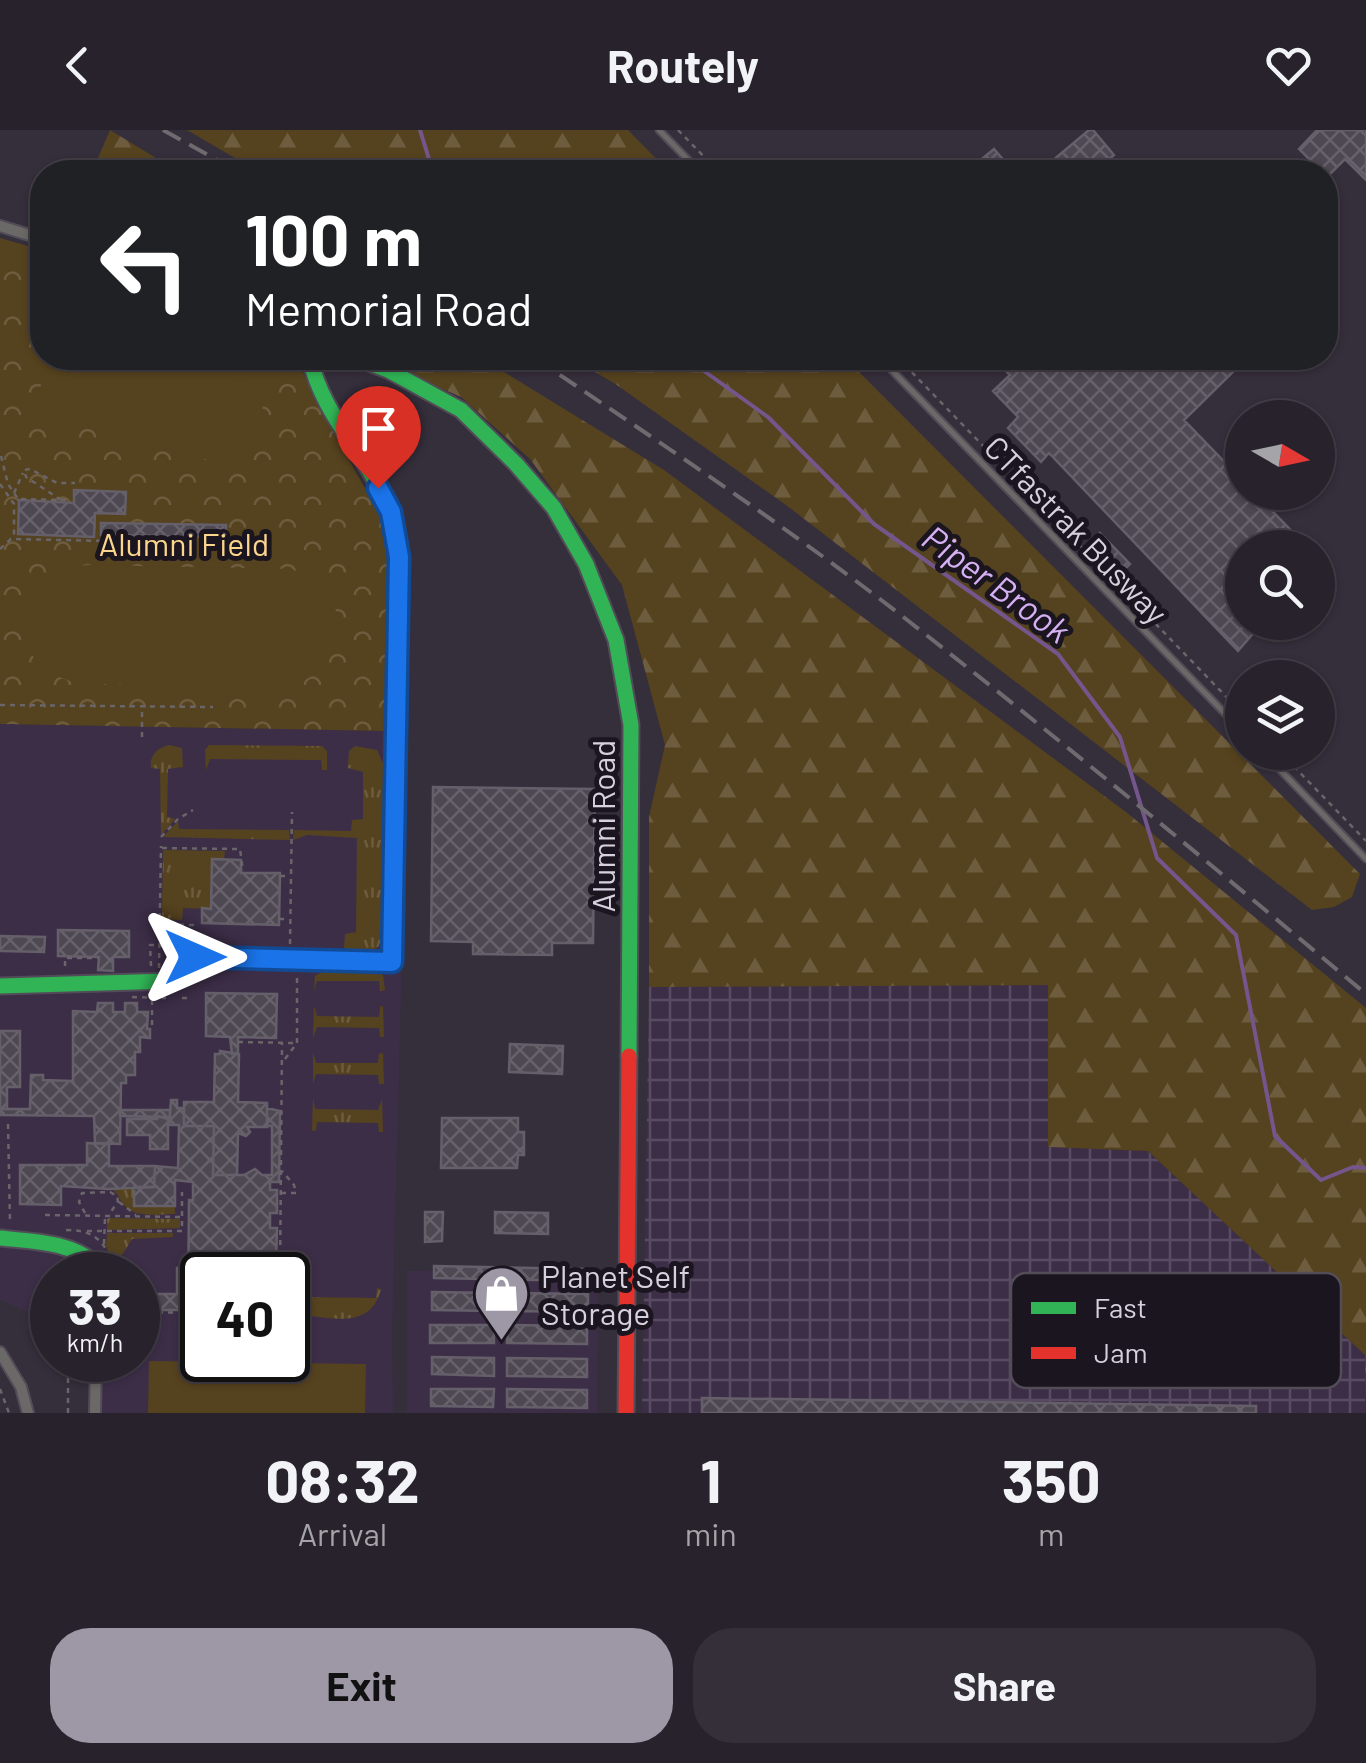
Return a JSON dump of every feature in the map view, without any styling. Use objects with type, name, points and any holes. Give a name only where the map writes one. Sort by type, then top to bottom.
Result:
[{"type":"street","points":[[0,226],[30,235]]},
{"type":"street","points":[[0,986],[170,981],[184,962],[207,955],[392,962],[397,544],[391,512],[314,383],[312,370]]},
{"type":"street","name":"Alumni Road","points":[[388,370],[461,410],[554,508],[586,564],[616,640],[630,725],[626,1413]]},
{"type":"street","points":[[5,1238],[62,1244],[82,1252]]},
{"type":"street","points":[[0,1352],[22,1387],[28,1413]]},
{"type":"street","points":[[95,1413],[96,1382]]},
{"type":"lane","points":[[659,130],[688,160]]},
{"type":"lane","name":"CTfastrak Busway","points":[[892,370],[1225,713]]},
{"type":"lane","points":[[1280,770],[1366,858]]},
{"type":"path","points":[[678,130],[707,160]]},
{"type":"path","points":[[910,370],[1225,696]]},
{"type":"path","points":[[1,456],[15,509],[14,539]]},
{"type":"path","points":[[12,496],[28,468],[57,483],[75,483]]},
{"type":"path","points":[[0,484],[18,499],[64,500],[43,490],[24,472]]},
{"type":"path","points":[[0,550],[14,539],[109,541]]},
{"type":"path","points":[[0,704],[213,707]]},
{"type":"path","points":[[142,706],[142,737]]},
{"type":"path","points":[[1297,770],[1366,841]]},
{"type":"path","points":[[161,837],[193,810]]},
{"type":"path","points":[[290,948],[292,812]]},
{"type":"path","points":[[158,975],[161,847],[240,850],[242,871]]},
{"type":"path","points":[[280,876],[291,876]]},
{"type":"path","points":[[279,919],[290,919]]},
{"type":"path","points":[[160,924],[193,925],[192,946]]},
{"type":"path","points":[[65,966],[66,958],[98,958]]},
{"type":"path","points":[[282,1062],[296,1043],[297,974]]},
{"type":"path","points":[[152,991],[152,1025]]},
{"type":"path","points":[[238,1042],[296,1043]]},
{"type":"path","points":[[280,1252],[282,1043]]},
{"type":"path","points":[[5,1238],[8,1124]]},
{"type":"path","points":[[281,1170],[294,1185],[296,1194],[281,1194]]},
{"type":"path","points":[[88,1216],[79,1202],[86,1191],[112,1192],[139,1216]]},
{"type":"path","points":[[86,1232],[182,1231],[182,1192]]},
{"type":"path","points":[[104,1245],[106,1216],[118,1201]]},
{"type":"path","points":[[45,1215],[182,1216]]},
{"type":"path","points":[[68,1382],[68,1413]]},
{"type":"path","points":[[0,1390],[9,1413]]},
{"type":"shaded area","points":[[0,724],[385,731],[407,763],[393,1413],[95,1413],[96,1382],[160,1382],[160,1252],[30,1252],[30,1313],[0,1300]]},
{"type":"shaded area","points":[[1049,985],[1048,1147],[1148,1151],[1278,1273],[1011,1273],[1011,1388],[1341,1388],[1341,1332],[1365,1355],[1365,1413],[642,1413],[649,987]]},
{"type":"shaded area","name":"Planet Self Storage","points":[[598,1269],[597,1413],[407,1413],[407,1271]]},
{"type":"green space","points":[[110,130],[159,160],[99,160]]},
{"type":"green space","points":[[187,130],[628,130],[657,160],[238,160]]},
{"type":"green space","name":"Alumni Field","points":[[0,238],[30,247],[30,370],[302,370],[389,537],[390,642],[385,731],[0,724]]},
{"type":"green space","points":[[46,370],[206,370],[268,388],[245,470],[33,413]]},
{"type":"green space","points":[[398,370],[501,370],[664,470],[1126,812],[1366,1008],[1366,1413],[1365,1355],[1341,1332],[1341,1273],[1278,1273],[1148,1151],[1048,1147],[1048,985],[649,987],[649,817],[665,745],[622,585],[530,459],[461,397]]},
{"type":"green space","points":[[591,370],[857,370],[1225,739],[1225,770],[1256,770],[1360,874],[1352,897],[1334,907],[1312,910],[786,505]]},
{"type":"green space","name":"Alumni Field","points":[[87,565],[291,569],[309,578],[329,596],[336,613],[337,642],[329,660],[316,673],[299,682],[278,686],[71,681],[51,673],[35,659],[27,625],[34,600],[47,580],[63,570]]},
{"type":"green space","points":[[169,745],[182,748],[183,767],[168,769],[167,817],[175,819],[161,835],[160,769],[151,768],[151,760]]},
{"type":"green space","points":[[209,745],[322,746],[327,751],[327,770],[322,770],[321,760],[210,759],[206,770],[205,750]]},
{"type":"green space","points":[[355,746],[377,750],[385,768],[382,939],[378,947],[361,952],[344,948],[345,934],[356,932],[357,838],[307,835],[293,840],[294,830],[351,831],[352,820],[363,819],[363,772],[348,768],[349,751]]},
{"type":"green space","points":[[178,821],[179,829],[289,830],[290,840],[163,837]]},
{"type":"green space","points":[[163,850],[225,851],[224,860],[212,860],[211,909],[183,908],[182,920],[162,919]]},
{"type":"green space","points":[[329,968],[372,969],[383,975],[385,990],[380,991],[379,981],[317,981],[314,991],[315,976]]},
{"type":"green space","points":[[314,1006],[317,1016],[379,1017],[383,1006],[384,1037],[380,1037],[379,1028],[317,1027],[313,1038]]},
{"type":"green space","points":[[313,1052],[316,1063],[378,1063],[379,1054],[383,1053],[384,1084],[379,1084],[378,1075],[316,1074],[313,1084]]},
{"type":"green space","points":[[313,1098],[315,1109],[378,1110],[382,1099],[383,1132],[379,1132],[378,1123],[317,1122],[316,1130],[312,1131]]},
{"type":"green space","points":[[114,1187],[134,1187],[134,1206],[175,1206],[175,1214],[132,1211],[122,1203]]},
{"type":"green space","points":[[110,1218],[180,1219],[180,1228],[107,1230]]},
{"type":"green space","points":[[107,1233],[173,1233],[173,1237],[132,1239],[124,1252],[108,1252]]},
{"type":"green space","points":[[377,1288],[381,1289],[375,1304],[366,1313],[342,1319],[310,1317],[310,1297],[376,1298]]},
{"type":"green space","points":[[160,1361],[180,1361],[180,1382],[310,1382],[310,1363],[366,1364],[365,1413],[148,1413],[149,1382],[160,1382]]},
{"type":"building","points":[[1089,130],[1114,155],[1108,160],[1053,160]]},
{"type":"building","points":[[1317,130],[1366,130],[1366,180],[1345,159],[1338,166],[1338,160],[1310,160],[1299,149]]},
{"type":"building","points":[[994,149],[1004,160],[981,160]]},
{"type":"building","points":[[1005,370],[1235,370],[1184,420],[1225,462],[1225,510],[1271,510],[1291,530],[1225,530],[1225,637],[1049,453],[1041,462],[1008,428],[1018,417],[993,391],[1010,375]]},
{"type":"building","points":[[74,490],[126,492],[125,514],[95,513],[94,537],[18,534],[19,500],[74,503]]},
{"type":"building","points":[[101,523],[226,525],[226,537],[101,535]]},
{"type":"building","points":[[1100,533],[1130,564],[1121,573],[1091,542]]},
{"type":"building","points":[[1228,640],[1247,640],[1238,651]]},
{"type":"building","points":[[433,787],[595,789],[593,943],[552,943],[552,955],[473,954],[473,942],[431,941]]},
{"type":"building","points":[[212,859],[241,860],[241,873],[280,873],[279,925],[202,923],[202,908],[211,909]]},
{"type":"building","points":[[58,930],[129,931],[129,957],[113,957],[113,971],[98,970],[99,957],[58,956]]},
{"type":"building","points":[[0,936],[45,937],[44,952],[0,951]]},
{"type":"building","points":[[206,993],[277,994],[276,1038],[238,1037],[238,1054],[232,1054],[230,1037],[206,1036]]},
{"type":"building","points":[[98,1003],[113,1003],[113,1012],[125,1012],[125,1003],[137,1003],[137,1012],[148,1012],[150,1038],[140,1037],[140,1052],[135,1052],[135,1075],[126,1075],[126,1083],[121,1083],[120,1144],[95,1143],[94,1116],[0,1115],[0,1109],[30,1109],[31,1075],[43,1075],[43,1080],[73,1081],[73,1011],[97,1012]]},
{"type":"building","points":[[0,1031],[20,1031],[20,1087],[7,1087],[7,1109],[0,1109]]},
{"type":"building","points":[[510,1044],[563,1046],[562,1074],[509,1072]]},
{"type":"building","points":[[215,1054],[239,1054],[238,1102],[267,1103],[267,1127],[247,1127],[250,1132],[246,1136],[238,1133],[237,1175],[213,1175],[214,1126],[184,1126],[184,1102],[214,1102]]},
{"type":"building","points":[[171,1100],[177,1100],[177,1108],[184,1108],[184,1126],[214,1126],[213,1175],[244,1175],[255,1169],[262,1175],[272,1175],[272,1126],[267,1126],[267,1108],[280,1111],[279,1182],[270,1182],[270,1190],[277,1190],[277,1213],[270,1213],[270,1228],[277,1228],[276,1252],[189,1252],[193,1182],[175,1180],[175,1206],[134,1206],[134,1187],[154,1187],[155,1166],[178,1168],[179,1125],[169,1125]]},
{"type":"building","points":[[120,1110],[170,1110],[170,1117],[120,1116]]},
{"type":"building","points":[[442,1118],[518,1118],[518,1132],[524,1132],[524,1155],[518,1155],[517,1168],[441,1168]]},
{"type":"building","points":[[127,1119],[168,1119],[168,1149],[150,1149],[150,1135],[127,1135]]},
{"type":"building","points":[[87,1143],[109,1144],[109,1166],[155,1166],[154,1187],[61,1186],[61,1205],[20,1204],[20,1165],[87,1165]]},
{"type":"building","points":[[425,1212],[443,1212],[442,1241],[425,1242]]},
{"type":"building","points":[[495,1212],[548,1213],[548,1234],[495,1233]]},
{"type":"building","points":[[434,1266],[588,1269],[588,1281],[434,1278]]},
{"type":"building","points":[[180,1268],[180,1310],[160,1310],[160,1294],[177,1294]]},
{"type":"building","points":[[432,1292],[494,1293],[494,1311],[432,1310]]},
{"type":"building","points":[[508,1293],[588,1294],[588,1312],[508,1311]]},
{"type":"building","points":[[430,1325],[494,1325],[494,1343],[430,1343]]},
{"type":"building","points":[[507,1325],[587,1326],[587,1344],[507,1343]]},
{"type":"building","points":[[432,1357],[494,1358],[494,1376],[432,1374]]},
{"type":"building","points":[[507,1358],[587,1359],[587,1377],[507,1376]]},
{"type":"building","points":[[431,1389],[494,1389],[493,1407],[431,1406]]},
{"type":"building","points":[[507,1389],[587,1390],[587,1408],[507,1407]]},
{"type":"building","points":[[702,1398],[1256,1406],[1256,1413],[702,1413]]},
{"type":"waterway","name":"Piper Brook","points":[[420,130],[429,160]]},
{"type":"waterway","name":"Piper Brook","points":[[703,370],[768,417],[874,524],[1058,654],[1120,737],[1157,858],[1236,935],[1275,1136],[1321,1180],[1353,1167],[1366,1168]]},
{"type":"railway","points":[[163,130],[217,160]]},
{"type":"railway","points":[[553,370],[878,597],[1092,767],[1366,994]]},
{"type":"traffic: fast","points":[[0,986],[170,981],[185,962],[207,955],[392,963],[397,539],[381,492],[328,405],[313,370]]},
{"type":"traffic: fast","points":[[388,370],[461,410],[554,508],[586,564],[616,640],[631,725],[629,1056]]},
{"type":"traffic: fast","points":[[0,1238],[51,1244],[76,1252]]},
{"type":"traffic: jam","points":[[626,1413],[629,1056]]},
{"type":"place","name":"Planet Self Storage","points":[[502,1342]]},
{"type":"route","points":[[195,957],[392,962],[399,557],[391,512],[378,488]]}]
